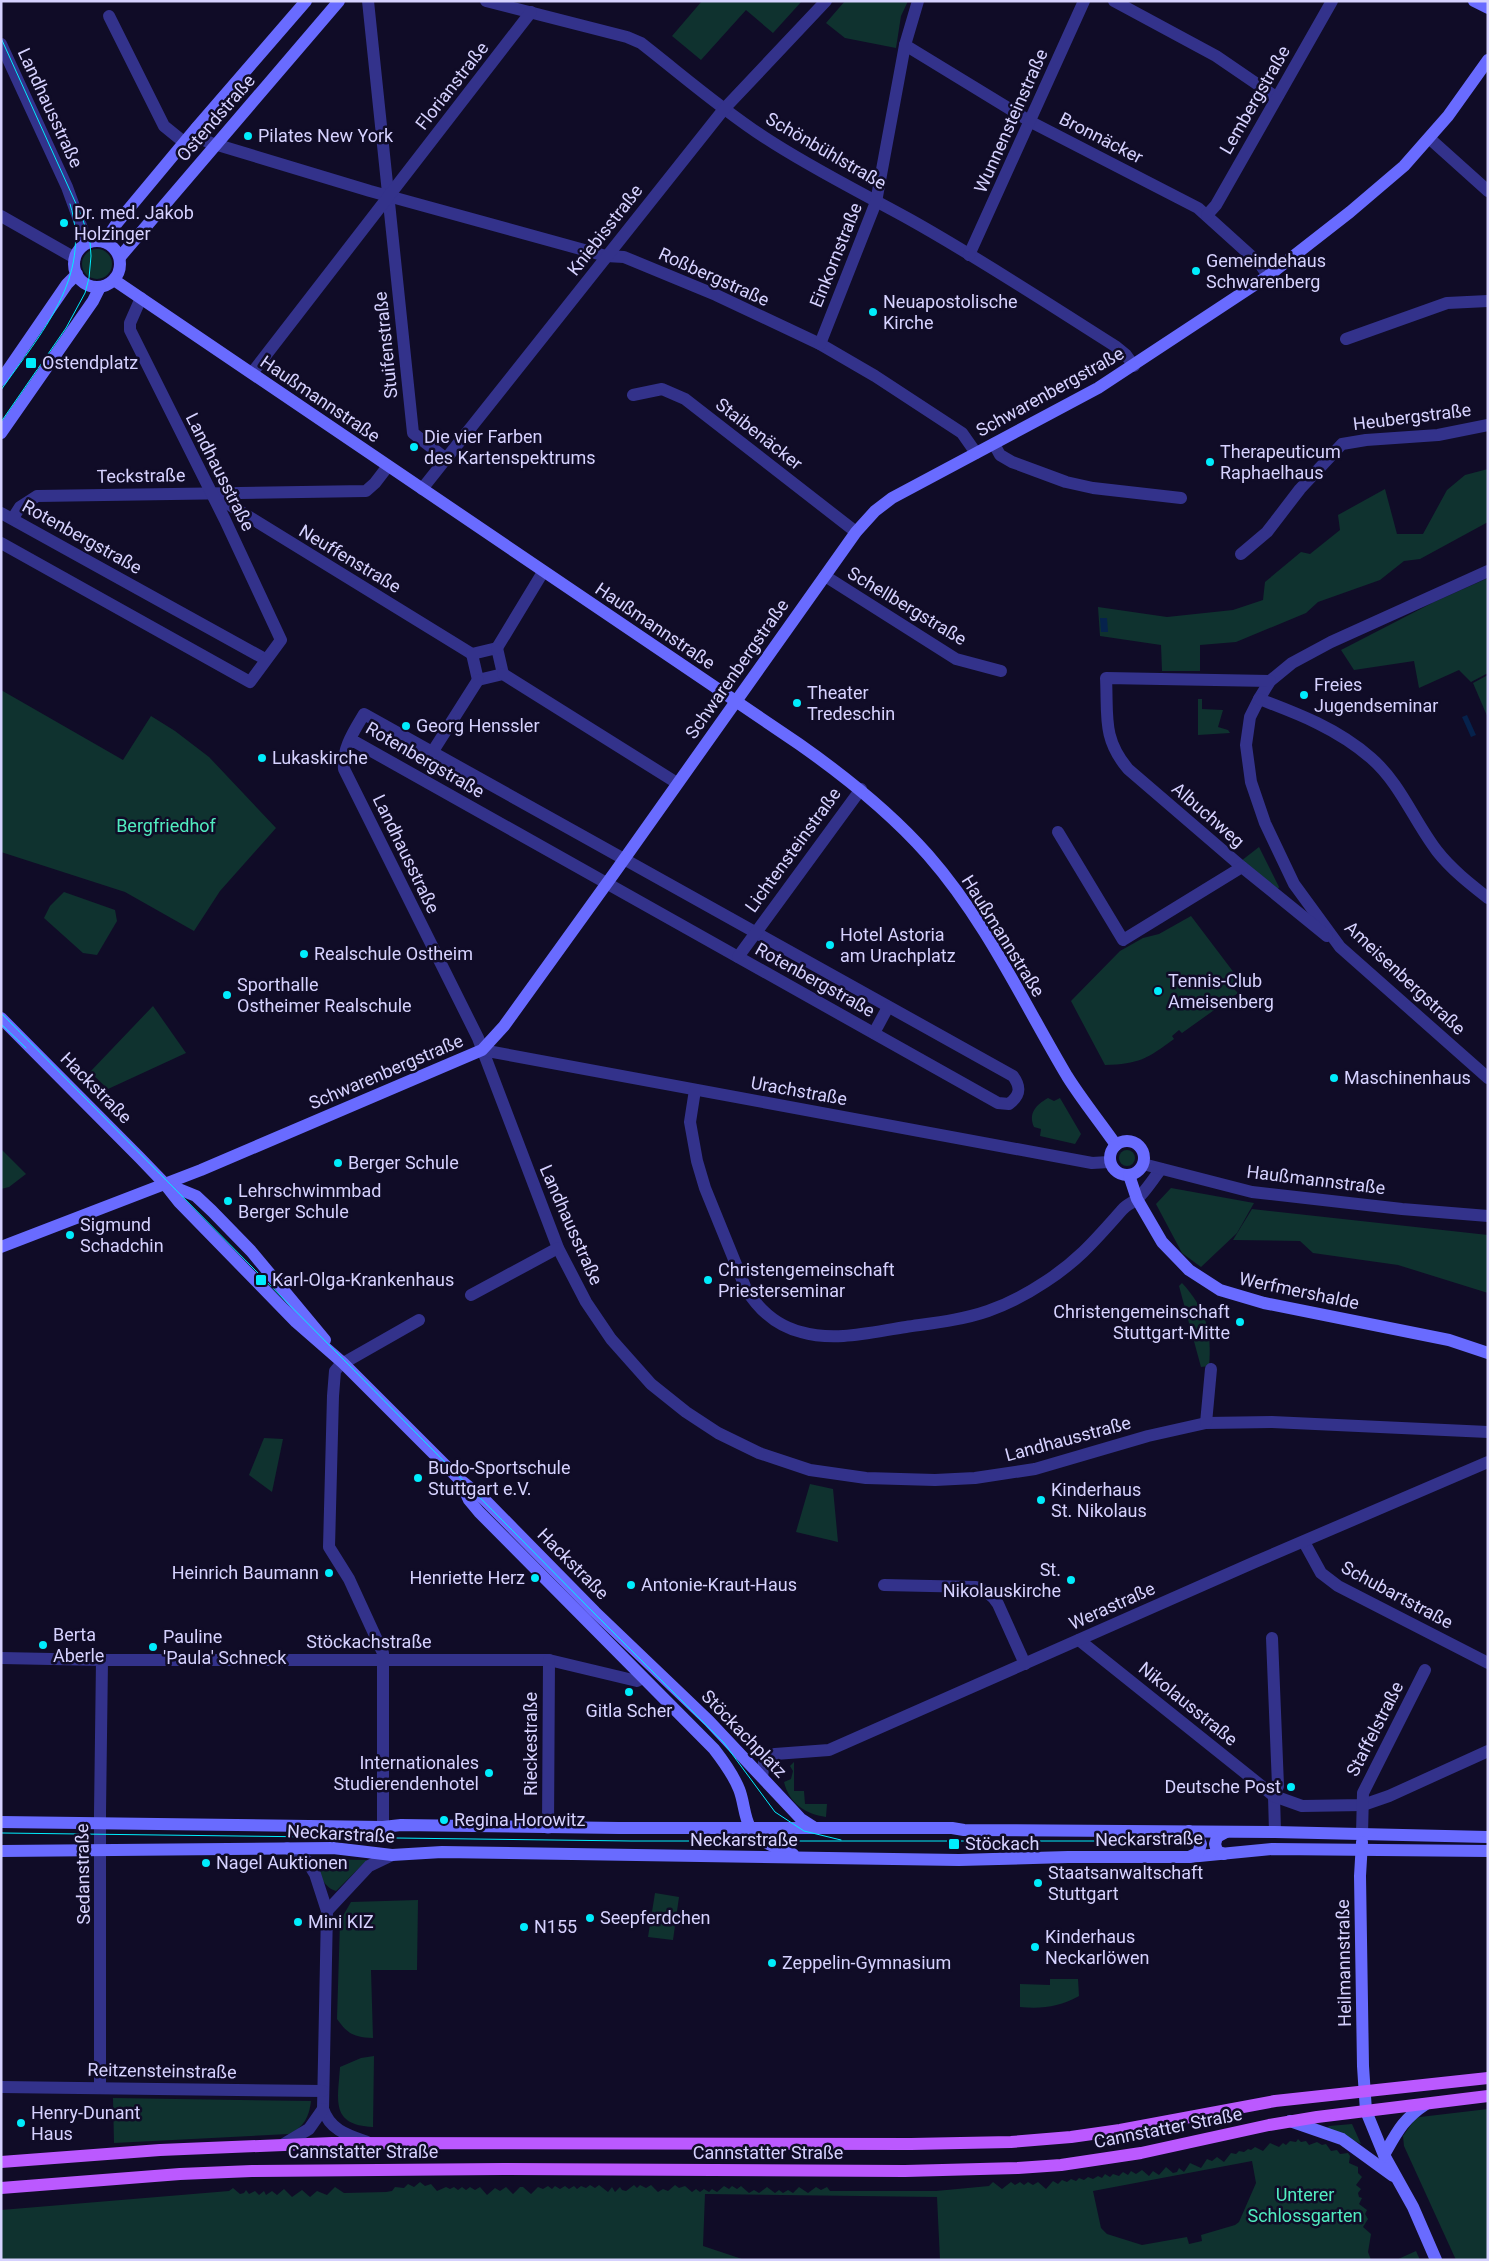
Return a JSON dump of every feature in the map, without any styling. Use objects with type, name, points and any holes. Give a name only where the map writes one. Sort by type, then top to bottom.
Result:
[{"type":"main road","name":"Cannstatter Straße","points":[[1,2162],[160,2150],[284,2144],[852,2144],[1012,2142],[1071,2137],[1266,2103],[1488,2078]]},
{"type":"main road","name":"Cannstatter Straße","points":[[1,2188],[180,2174],[252,2171],[503,2169],[976,2171],[1101,2160],[1290,2122],[1488,2096]]},
{"type":"street","name":"Ostendstraße","points":[[105,241],[117,223],[197,127],[306,1]]},
{"type":"street","name":"Ostendstraße","points":[[120,257],[338,1]]},
{"type":"street","name":"Stuifenstraße","points":[[368,1],[413,433],[445,458]]},
{"type":"street","name":"Schönbühlstraße","points":[[486,1],[627,37],[641,43],[724,109],[810,166],[969,255],[1115,346],[1126,355],[1134,366]]},
{"type":"street","name":"Einkornstraße","points":[[820,344],[876,202],[905,45],[918,1]]},
{"type":"street","name":"Wunnensteinstraße","points":[[969,255],[1031,122],[1084,1]]},
{"type":"street","points":[[1114,1],[1216,56],[1276,97]]},
{"type":"street","name":"Lembergstraße","points":[[1207,215],[1216,205],[1332,1]]},
{"type":"street","points":[[1474,1],[1488,8]]},
{"type":"street","name":"Kniebisstraße","points":[[422,489],[724,109],[818,4]]},
{"type":"street","name":"Florianstraße","points":[[252,373],[531,12]]},
{"type":"street","points":[[108,16],[164,126],[185,143]]},
{"type":"street","name":"Landhausstraße","points":[[1,44],[67,187],[87,242]]},
{"type":"street","name":"Bronnäcker","points":[[905,45],[1031,122],[1198,208],[1260,264],[1268,276]]},
{"type":"street","name":"Schwarenbergstraße","points":[[1,1247],[266,1143],[482,1050],[504,1026],[856,532],[875,511],[892,498],[1098,388],[1268,276],[1393,177],[1429,138],[1467,92],[1488,60]]},
{"type":"street","points":[[197,127],[198,134],[204,141],[217,144]]},
{"type":"street","points":[[1429,138],[1488,191]]},
{"type":"street","name":"Roßbergstraße","points":[[217,144],[406,201],[606,256],[624,257],[716,295],[820,344],[874,376],[962,433],[976,453]]},
{"type":"street","points":[[1,216],[75,258]]},
{"type":"street","points":[[105,241],[114,247],[120,257],[120,269],[114,280],[100,287],[88,285],[76,274],[75,258],[78,250],[87,242],[105,241]]},
{"type":"street","points":[[1,380],[67,284],[76,274]]},
{"type":"street","name":"Haußmannstraße","points":[[114,280],[860,789],[906,831],[929,856],[964,900],[1067,1076],[1116,1145]]},
{"type":"street","points":[[1,433],[93,301],[100,287]]},
{"type":"street","name":"Landhausstraße","points":[[141,298],[130,323],[130,330],[281,640],[266,659]]},
{"type":"street","points":[[1346,339],[1447,303],[1488,301]]},
{"type":"street","name":"Staibenäcker","points":[[633,395],[662,389],[686,400],[856,532]]},
{"type":"street","name":"Heubergstraße","points":[[1241,554],[1267,532],[1300,489],[1342,444],[1366,440],[1438,435],[1488,425]]},
{"type":"street","points":[[994,444],[1000,455],[1012,462],[1066,482],[1093,488],[1181,498]]},
{"type":"street","name":"Teckstraße","points":[[7,515],[37,496],[366,491],[376,483],[388,466]]},
{"type":"street","name":"Neuffenstraße","points":[[210,492],[472,654]]},
{"type":"street","name":"Rotenbergstraße","points":[[7,515],[266,659]]},
{"type":"street","points":[[1,543],[250,682],[266,659]]},
{"type":"street","name":"Ameisenbergstraße","points":[[1488,571],[1331,642],[1292,663],[1270,681],[1259,699],[1250,717],[1246,745],[1251,782],[1265,823],[1294,884],[1340,947],[1488,1078]]},
{"type":"street","points":[[433,752],[478,680],[472,654],[497,648],[543,572]]},
{"type":"street","name":"Schellbergstraße","points":[[825,576],[956,659],[1001,671]]},
{"type":"street","points":[[497,648],[504,674],[678,784]]},
{"type":"street","points":[[478,680],[504,674]]},
{"type":"street","name":"Albuchweg","points":[[1270,681],[1106,678],[1108,736],[1116,754],[1128,769],[1242,868],[1340,947]]},
{"type":"street","points":[[1259,699],[1305,716],[1342,735],[1372,758],[1394,783],[1438,853],[1488,898]]},
{"type":"street","name":"Rotenbergstraße","points":[[364,714],[433,752],[1013,1076],[1020,1085],[1017,1097],[1009,1104],[998,1103],[350,739],[364,714]]},
{"type":"street","name":"Landhausstraße","points":[[350,739],[343,757],[344,769],[482,1050],[558,1248],[598,1321],[631,1362],[663,1394],[686,1412],[738,1444],[810,1470],[846,1476],[899,1480],[935,1480],[999,1475],[1035,1469],[1148,1436],[1206,1424],[1272,1422],[1488,1432]]},
{"type":"street","name":"Lichtensteinstraße","points":[[755,933],[860,789]]},
{"type":"street","points":[[1058,832],[1124,940],[1242,868]]},
{"type":"street","name":"Rotenbergstraße","points":[[738,957],[755,933]]},
{"type":"street","name":"Rotenbergstraße","points":[[874,1033],[888,1007]]},
{"type":"street","name":"Hackstraße","points":[[1,1018],[164,1183],[179,1202],[296,1322],[459,1479],[484,1499],[648,1662]]},
{"type":"street","name":"Urachstraße","points":[[482,1050],[1092,1163],[1110,1162]]},
{"type":"street","points":[[695,1090],[690,1122],[695,1152],[705,1188],[740,1275],[751,1297],[762,1310],[776,1321],[801,1332],[826,1336],[846,1336],[947,1321],[999,1306],[1034,1289],[1058,1273],[1092,1245],[1123,1208],[1137,1199],[1161,1170]]},
{"type":"street","points":[[1128,1141],[1139,1146],[1144,1158],[1138,1172],[1129,1176],[1117,1173],[1110,1162],[1111,1150],[1116,1145],[1128,1141]]},
{"type":"street","name":"Haußmannstraße","points":[[1143,1164],[1252,1192],[1402,1209],[1488,1216]]},
{"type":"street","name":"Werfmershalde","points":[[1129,1176],[1137,1199],[1152,1226],[1174,1256],[1188,1270],[1220,1290],[1264,1303],[1449,1340],[1488,1353]]},
{"type":"street","name":"Hackstraße","points":[[164,1183],[196,1196],[212,1211],[256,1257],[341,1364]]},
{"type":"street","points":[[471,1295],[558,1248]]},
{"type":"street","points":[[383,1827],[384,1659],[382,1646],[353,1588],[329,1547],[332,1396],[335,1371],[341,1364],[419,1320]]},
{"type":"street","points":[[1206,1424],[1211,1369]]},
{"type":"street","name":"Werastraße","points":[[762,1777],[764,1762],[775,1754],[824,1752],[1488,1462]]},
{"type":"street","name":"Hackstraße","points":[[459,1479],[469,1500],[479,1512],[714,1749],[729,1768],[740,1789],[750,1827]]},
{"type":"street","name":"Schubartstraße","points":[[1304,1542],[1321,1573],[1338,1586],[1488,1663]]},
{"type":"street","points":[[884,1585],[976,1587],[984,1590],[996,1599],[1025,1664]]},
{"type":"street","points":[[1272,1638],[1278,1786],[1274,1796],[1275,1826]]},
{"type":"street","name":"Nikolausstraße","points":[[1079,1640],[1274,1796]]},
{"type":"street","name":"Stöckachstraße","points":[[1,1658],[102,1660],[549,1660],[636,1681],[643,1678]]},
{"type":"street","name":"Sedanstraße","points":[[100,2088],[102,1660]]},
{"type":"street","name":"Rieckestraße","points":[[548,1828],[549,1660]]},
{"type":"street","points":[[643,1678],[648,1662]]},
{"type":"street","name":"Stöckachplatz","points":[[648,1662],[709,1721],[801,1819],[815,1828]]},
{"type":"street","name":"Staffelstraße","points":[[1363,1805],[1363,1793],[1369,1778],[1425,1670]]},
{"type":"street","name":"Neckarstraße","points":[[1275,1826],[1284,1812],[1302,1806],[1363,1805],[1388,1796],[1488,1751]]},
{"type":"street","name":"Neckarstraße","points":[[1274,1796],[1302,1806]]},
{"type":"street","points":[[1362,1834],[1363,1805]]},
{"type":"street","name":"Neckarstraße","points":[[1,1822],[383,1827],[401,1825],[548,1828],[750,1827],[1226,1832],[1275,1826],[1362,1834],[1488,1837]]},
{"type":"street","points":[[750,1827],[762,1840],[772,1847],[802,1858]]},
{"type":"street","points":[[1189,1831],[1198,1837],[1201,1844],[1198,1852],[1189,1857]]},
{"type":"street","points":[[1224,1854],[1218,1851],[1215,1844],[1217,1837],[1226,1832]]},
{"type":"street","name":"Heilmannstraße","points":[[1362,1834],[1360,1876],[1366,2111]]},
{"type":"street","points":[[287,1848],[307,1860],[315,1874],[327,1911],[323,2109],[328,2121],[339,2130],[372,2143]]},
{"type":"street","name":"Neckarstraße","points":[[1,1851],[71,1852],[100,1850],[333,1848],[392,1855],[442,1852],[959,1860],[1068,1857],[1189,1857],[1272,1849],[1488,1851]]},
{"type":"street","points":[[327,1911],[369,1866],[377,1860],[392,1855]]},
{"type":"street","name":"Reitzensteinstraße","points":[[1,2087],[323,2091]]},
{"type":"street","points":[[1384,2155],[1396,2132],[1410,2115],[1426,2104]]},
{"type":"street","points":[[284,2144],[309,2129],[323,2109]]},
{"type":"street","points":[[1366,2111],[1384,2155],[1413,2207],[1436,2260]]},
{"type":"street","points":[[1290,2122],[1325,2132],[1348,2143],[1398,2182]]},
{"type":"green space","points":[[702,1],[802,1],[773,33],[746,10],[701,60],[672,36]]},
{"type":"green space","points":[[845,1],[908,1],[901,16],[896,48],[845,38],[826,23]]},
{"type":"green space","points":[[97,249],[108,253],[112,264],[108,275],[97,279],[86,275],[82,264],[86,253]]},
{"type":"green space","points":[[1488,469],[1488,522],[1420,559],[1404,561],[1380,580],[1318,602],[1306,613],[1236,642],[1200,645],[1200,671],[1162,671],[1161,645],[1100,636],[1098,607],[1167,617],[1233,610],[1263,600],[1265,582],[1301,552],[1310,554],[1340,530],[1338,515],[1385,489],[1397,534],[1423,534],[1447,490],[1465,475]]},
{"type":"green space","points":[[1488,578],[1488,673],[1471,682],[1459,670],[1419,688],[1414,661],[1354,670],[1341,650],[1434,602]]},
{"type":"green space","points":[[1488,675],[1488,718],[1473,683]]},
{"type":"green space","name":"Bergfriedhof","points":[[1,690],[123,760],[151,716],[175,731],[209,757],[276,828],[220,891],[194,931],[125,892],[1,852]]},
{"type":"green space","points":[[1198,699],[1202,699],[1202,709],[1223,710],[1218,727],[1228,730],[1230,733],[1198,735]]},
{"type":"green space","points":[[1259,847],[1279,887],[1278,889],[1241,861]]},
{"type":"green space","points":[[64,892],[115,910],[117,921],[97,955],[83,953],[44,918],[50,906]]},
{"type":"green space","name":"Tennis-Club Ameisenberg","points":[[1191,916],[1241,982],[1233,988],[1238,993],[1182,1033],[1179,1030],[1172,1036],[1174,1039],[1149,1056],[1135,1062],[1105,1065],[1071,1001],[1120,951],[1143,938],[1159,934]]},
{"type":"green space","points":[[153,1006],[186,1053],[108,1089],[90,1072]]},
{"type":"green space","points":[[1048,1098],[1054,1101],[1060,1098],[1081,1134],[1075,1144],[1040,1136],[1041,1129],[1034,1127],[1032,1118],[1034,1110]]},
{"type":"green space","points":[[1,1149],[26,1174],[9,1187],[1,1189]]},
{"type":"green space","points":[[1127,1150],[1135,1158],[1127,1166],[1119,1158]]},
{"type":"green space","points":[[1171,1188],[1254,1203],[1237,1233],[1201,1267],[1182,1253],[1156,1204]]},
{"type":"green space","points":[[1252,1209],[1488,1235],[1488,1293],[1398,1265],[1313,1253],[1300,1241],[1233,1240]]},
{"type":"green space","points":[[1182,1283],[1197,1302],[1206,1321],[1210,1354],[1209,1366],[1201,1367],[1179,1286]]},
{"type":"green space","points":[[264,1438],[283,1439],[272,1492],[249,1475]]},
{"type":"green space","points":[[810,1484],[833,1489],[838,1542],[796,1532]]},
{"type":"green space","points":[[794,1762],[794,1791],[804,1791],[805,1804],[827,1804],[826,1817],[805,1810],[794,1802],[790,1796],[784,1782],[791,1779],[793,1771],[790,1766]]},
{"type":"green space","points":[[313,1859],[367,1860],[336,1891],[324,1882]]},
{"type":"green space","points":[[655,1893],[679,1897],[673,1940],[648,1937]]},
{"type":"green space","points":[[418,1900],[417,1970],[371,1970],[373,2038],[352,2034],[337,2019],[340,1921],[351,1902]]},
{"type":"green space","points":[[1050,1979],[1078,1979],[1079,1996],[1064,2003],[1050,2006],[1036,2008],[1020,2007],[1020,1984],[1050,1985]]},
{"type":"green space","points":[[374,2056],[373,2127],[359,2125],[343,2116],[338,2100],[338,2090],[340,2067],[361,2058]]},
{"type":"green space","points":[[113,2098],[311,2101],[305,2121],[289,2134],[114,2143]]},
{"type":"green space","points":[[1488,2109],[1488,2260],[1456,2260],[1404,2146],[1403,2136],[1415,2119],[1420,2117]]},
{"type":"green space","points":[[1352,2124],[1361,2144],[1327,2128],[1329,2126]]},
{"type":"green space","name":"Unterer Schlossgarten","points":[[1298,2139],[1301,2142],[1306,2141],[1309,2145],[1317,2142],[1322,2145],[1326,2144],[1331,2151],[1337,2150],[1340,2154],[1348,2153],[1350,2156],[1349,2163],[1358,2167],[1358,2173],[1362,2177],[1356,2185],[1361,2189],[1358,2193],[1359,2197],[1362,2198],[1359,2204],[1367,2210],[1365,2214],[1368,2219],[1363,2227],[1371,2234],[1368,2252],[1371,2260],[940,2260],[937,2197],[705,2194],[703,2246],[745,2260],[1,2260],[1,2210],[229,2191],[233,2188],[240,2194],[246,2190],[249,2194],[255,2191],[259,2195],[264,2191],[266,2195],[272,2191],[277,2195],[284,2189],[292,2197],[302,2190],[310,2197],[317,2191],[327,2195],[335,2187],[344,2193],[386,2192],[392,2191],[395,2187],[404,2188],[408,2184],[414,2187],[420,2182],[425,2186],[431,2184],[437,2191],[446,2187],[450,2189],[454,2187],[458,2190],[462,2187],[466,2190],[470,2187],[475,2190],[480,2187],[487,2195],[495,2188],[500,2191],[506,2187],[513,2194],[520,2187],[523,2187],[531,2194],[538,2187],[543,2189],[548,2186],[552,2189],[555,2186],[560,2189],[565,2186],[569,2189],[574,2186],[577,2189],[581,2186],[586,2188],[590,2185],[595,2188],[599,2185],[608,2192],[612,2187],[615,2192],[620,2187],[626,2191],[634,2185],[637,2188],[640,2185],[646,2188],[651,2185],[658,2192],[663,2189],[668,2191],[675,2185],[679,2188],[685,2186],[692,2192],[696,2189],[700,2192],[704,2189],[709,2192],[712,2189],[717,2192],[724,2186],[729,2189],[732,2186],[737,2189],[741,2186],[749,2193],[754,2190],[759,2193],[767,2187],[775,2193],[779,2190],[783,2193],[788,2190],[793,2193],[799,2187],[808,2193],[816,2187],[821,2190],[827,2187],[830,2191],[936,2191],[989,2186],[993,2182],[1002,2189],[1011,2182],[1015,2185],[1020,2182],[1024,2185],[1028,2182],[1033,2185],[1038,2182],[1046,2189],[1053,2181],[1058,2184],[1062,2180],[1067,2182],[1071,2179],[1076,2181],[1079,2178],[1084,2180],[1088,2177],[1093,2179],[1098,2176],[1102,2178],[1105,2174],[1110,2177],[1113,2174],[1119,2176],[1123,2172],[1128,2175],[1131,2171],[1136,2174],[1142,2170],[1149,2176],[1153,2171],[1159,2175],[1166,2167],[1173,2173],[1177,2172],[1179,2168],[1184,2172],[1190,2163],[1201,2168],[1207,2159],[1212,2161],[1217,2157],[1224,2162],[1231,2153],[1244,2152],[1255,2147],[1263,2151],[1270,2143],[1279,2147],[1283,2143],[1286,2145],[1290,2141],[1296,2142]],"holes":[[[1252,2161],[1256,2183],[1239,2222],[1235,2225],[1201,2235],[1202,2241],[1189,2244],[1187,2237],[1142,2245],[1107,2234],[1101,2228],[1093,2191]]]},
{"type":"green space","name":"Unterer Schlossgarten","points":[[1416,2251],[1420,2260],[1396,2260]]},
{"type":"water","points":[[1100,618],[1107,618],[1108,632],[1101,632]]},
{"type":"water","points":[[1467,715],[1476,735],[1471,737],[1462,717]]},
{"type":"tram line","points":[[1,38],[82,217],[90,242],[91,256],[89,278],[85,293],[66,328],[1,422]]},
{"type":"tram line","points":[[1,390],[46,326],[69,280],[74,256],[75,231],[70,204]]},
{"type":"tram line","points":[[1,1013],[724,1743],[775,1812],[804,1831],[841,1840]]},
{"type":"tram line","points":[[1,1024],[26,1048]]},
{"type":"tram line","points":[[1,1833],[631,1841],[1187,1841]]},
{"type":"place","name":"Pilates New York","points":[[248,136]]},
{"type":"place","name":"Dr. med. Jakob Holzinger","points":[[64,223]]},
{"type":"place","name":"Gemeindehaus Schwarenberg","points":[[1196,271]]},
{"type":"place","name":"Neuapostolische Kirche","points":[[873,312]]},
{"type":"place","name":"Ostendplatz","points":[[31,363]]},
{"type":"place","name":"Die vier Farben des Kartenspektrums","points":[[414,447]]},
{"type":"place","name":"Therapeuticum Raphaelhaus","points":[[1210,462]]},
{"type":"place","name":"Freies Jugendseminar","points":[[1304,695]]},
{"type":"place","name":"Theater Tredeschin","points":[[797,703]]},
{"type":"place","name":"Georg Henssler","points":[[406,726]]},
{"type":"place","name":"Lukaskirche","points":[[262,758]]},
{"type":"place","name":"Hotel Astoria am Urachplatz","points":[[830,945]]},
{"type":"place","name":"Realschule Ostheim","points":[[304,954]]},
{"type":"place","name":"Tennis-Club Ameisenberg","points":[[1158,991]]},
{"type":"place","name":"Sporthalle Ostheimer Realschule","points":[[227,995]]},
{"type":"place","name":"Maschinenhaus","points":[[1334,1078]]},
{"type":"place","name":"Berger Schule","points":[[338,1163]]},
{"type":"place","name":"Lehrschwimmbad Berger Schule","points":[[228,1201]]},
{"type":"place","name":"Sigmund Schadchin","points":[[70,1235]]},
{"type":"place","name":"Karl-Olga-Krankenhaus","points":[[261,1280]]},
{"type":"place","name":"Christengemeinschaft Priesterseminar","points":[[708,1280]]},
{"type":"place","name":"Christengemeinschaft Stuttgart-Mitte","points":[[1240,1322]]},
{"type":"place","name":"Budo-Sportschule Stuttgart e.V.","points":[[418,1478]]},
{"type":"place","name":"Kinderhaus St. Nikolaus","points":[[1041,1500]]},
{"type":"place","name":"Heinrich Baumann","points":[[329,1573]]},
{"type":"place","name":"Henriette Herz","points":[[535,1578]]},
{"type":"place","name":"St. Nikolauskirche","points":[[1071,1580]]},
{"type":"place","name":"Antonie-Kraut-Haus","points":[[631,1585]]},
{"type":"place","name":"Berta Aberle","points":[[43,1645]]},
{"type":"place","name":"Pauline 'Paula' Schneck","points":[[153,1647]]},
{"type":"place","name":"Gitla Scher","points":[[629,1692]]},
{"type":"place","name":"Internationales Studierendenhotel","points":[[489,1773]]},
{"type":"place","name":"Deutsche Post","points":[[1291,1787]]},
{"type":"place","name":"Regina Horowitz","points":[[444,1820]]},
{"type":"place","name":"Stöckach","points":[[954,1844]]},
{"type":"place","name":"Nagel Auktionen","points":[[206,1863]]},
{"type":"place","name":"Staatsanwaltschaft Stuttgart","points":[[1038,1883]]},
{"type":"place","name":"Seepferdchen","points":[[590,1918]]},
{"type":"place","name":"Mini KIZ","points":[[298,1922]]},
{"type":"place","name":"N155","points":[[524,1927]]},
{"type":"place","name":"Kinderhaus Neckarlöwen","points":[[1035,1947]]},
{"type":"place","name":"Zeppelin-Gymnasium","points":[[772,1963]]},
{"type":"place","name":"Henry-Dunant Haus","points":[[21,2123]]}]
